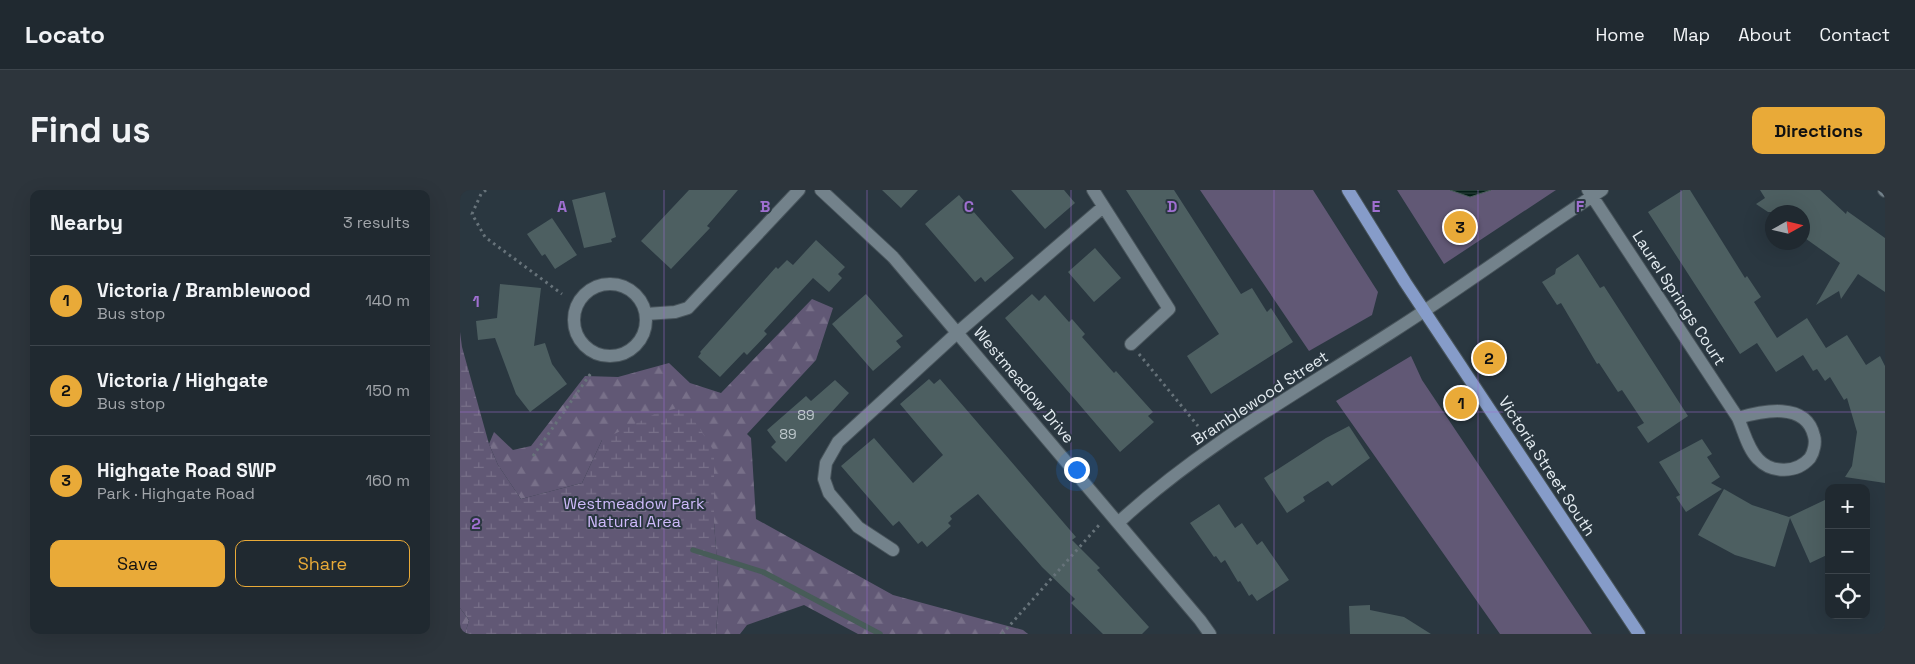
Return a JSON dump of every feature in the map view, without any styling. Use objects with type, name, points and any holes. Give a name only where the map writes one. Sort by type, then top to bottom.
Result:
[{"type":"main road","name":"Victoria Street South","points":[[1348,190],[1638,634]]},
{"type":"street","points":[[646,314],[675,312],[688,308],[800,190]]},
{"type":"street","name":"Westmeadow Drive","points":[[821,190],[893,257],[1120,522],[1210,634]]},
{"type":"street","points":[[1093,190],[1170,309],[1131,344]]},
{"type":"street","name":"Bramblewood Street","points":[[1120,522],[1143,500],[1230,435],[1395,331],[1594,192]]},
{"type":"street","name":"Laurel Springs Court","points":[[1594,192],[1738,418],[1749,444],[1758,459],[1770,468],[1784,470],[1799,466],[1810,457],[1814,447],[1814,436],[1810,426],[1802,417],[1787,411],[1772,410],[1738,418]]},
{"type":"street","points":[[893,550],[858,527],[829,494],[824,479],[826,463],[838,442],[958,332],[1103,206]]},
{"type":"street","points":[[613,283],[624,286],[634,293],[642,302],[646,314],[646,326],[638,342],[624,353],[612,356],[601,355],[590,350],[581,342],[575,332],[573,320],[575,308],[581,297],[590,289],[601,284],[613,283]]},
{"type":"path","points":[[486,190],[481,194],[472,214],[485,237],[562,294]]},
{"type":"path","points":[[1131,344],[1198,426]]},
{"type":"path","points":[[533,456],[592,373]]},
{"type":"path","points":[[1002,634],[1104,520]]},
{"type":"green space","points":[[1200,190],[1313,190],[1378,292],[1372,315],[1309,351]]},
{"type":"green space","points":[[1397,190],[1556,190],[1444,264]]},
{"type":"green space","points":[[812,299],[833,308],[816,360],[747,434],[751,438],[756,519],[893,595],[1023,630],[1028,634],[858,634],[804,605],[747,625],[740,634],[716,634],[719,590],[714,522],[602,440],[582,483],[521,499],[498,465],[489,444],[494,432],[513,450],[531,446],[585,376],[618,377],[669,363],[690,383],[721,393]]},
{"type":"green space","name":"Westmeadow Park Natural Area","points":[[460,332],[462,347],[489,444],[498,465],[521,499],[582,483],[602,440],[655,414],[685,406],[714,451],[714,522],[719,590],[716,634],[465,634],[469,620],[460,608]]},
{"type":"green space","points":[[1411,356],[1422,380],[1592,634],[1500,634],[1336,401]]},
{"type":"green space","points":[[460,608],[469,620],[465,634],[460,634]]},
{"type":"shaded area","points":[[1450,190],[1491,190],[1470,197]]},
{"type":"building","points":[[689,190],[738,190],[707,226],[710,228],[671,269],[641,241]]},
{"type":"building","points":[[882,190],[918,190],[901,208]]},
{"type":"building","points":[[1011,190],[1064,190],[1075,203],[1045,229]]},
{"type":"building","points":[[1126,190],[1174,190],[1241,294],[1252,288],[1267,312],[1271,308],[1293,342],[1211,394],[1187,356],[1219,334]]},
{"type":"building","points":[[1683,190],[1690,190],[1745,278],[1747,276],[1761,297],[1754,302],[1777,338],[1807,318],[1826,348],[1847,335],[1866,365],[1880,356],[1885,366],[1885,483],[1845,477],[1852,466],[1857,432],[1847,398],[1844,400],[1830,377],[1825,381],[1817,369],[1813,371],[1803,355],[1776,372],[1757,343],[1740,354],[1648,212]]},
{"type":"building","points":[[1760,190],[1820,190],[1846,214],[1847,211],[1885,238],[1885,292],[1858,274],[1841,299],[1839,291],[1816,305],[1840,263],[1810,242],[1810,205],[1765,205],[1765,210],[1756,204],[1765,198]]},
{"type":"building","points":[[605,192],[616,237],[611,239],[612,242],[584,248],[572,200]]},
{"type":"building","points":[[959,195],[1014,258],[985,282],[981,277],[975,282],[925,224]]},
{"type":"building","points":[[552,218],[577,255],[555,269],[545,254],[542,256],[527,234]]},
{"type":"building","points":[[816,240],[845,267],[838,274],[842,278],[829,292],[813,278],[764,331],[767,334],[747,355],[744,352],[720,377],[698,357],[700,352],[776,267],[778,269],[787,260],[793,265]]},
{"type":"building","points":[[1095,248],[1121,278],[1094,302],[1068,272]]},
{"type":"building","points":[[1578,254],[1600,288],[1604,286],[1688,416],[1648,443],[1637,427],[1644,423],[1622,390],[1618,392],[1599,363],[1597,364],[1561,303],[1557,305],[1542,282],[1555,274],[1556,269]]},
{"type":"building","points":[[500,284],[541,288],[534,346],[545,343],[552,364],[567,384],[530,412],[516,394],[495,338],[478,340],[476,321],[497,318]]},
{"type":"building","points":[[866,294],[903,336],[896,341],[901,347],[873,371],[832,324]]},
{"type":"building","points":[[1032,294],[1039,301],[1045,295],[1069,322],[1072,319],[1085,334],[1082,337],[1114,373],[1116,371],[1153,412],[1148,416],[1154,422],[1120,452],[1005,318]]},
{"type":"building","points":[[929,379],[934,384],[940,379],[1076,537],[1072,540],[1100,568],[1097,570],[1149,627],[1142,634],[1103,634],[1071,603],[1075,599],[1042,567],[978,494],[950,516],[952,519],[948,523],[951,526],[927,547],[922,541],[918,544],[899,521],[893,526],[841,466],[874,438],[913,483],[943,455],[900,404]]},
{"type":"building","points":[[835,380],[849,393],[786,462],[771,447],[776,442],[767,430],[806,396],[811,401]]},
{"type":"building","points":[[1349,426],[1370,458],[1332,486],[1328,481],[1303,497],[1305,501],[1287,513],[1264,478],[1326,438]]},
{"type":"building","points":[[1702,439],[1712,454],[1707,457],[1720,477],[1711,483],[1722,489],[1686,512],[1676,497],[1680,495],[1659,462]]},
{"type":"building","points":[[1724,489],[1752,505],[1789,517],[1825,500],[1825,556],[1810,563],[1790,518],[1775,567],[1735,555],[1698,535]]},
{"type":"building","points":[[1219,504],[1235,528],[1242,523],[1257,545],[1262,541],[1289,580],[1257,601],[1252,594],[1249,596],[1240,581],[1238,582],[1225,560],[1221,563],[1216,556],[1214,557],[1190,523]]},
{"type":"building","points":[[1370,605],[1370,610],[1404,617],[1431,634],[1350,634],[1349,606]]},
{"type":"waterway","points":[[693,550],[763,572],[880,634]]},
{"type":"place","name":"Highgate Road SWP","points":[[1460,227]]},
{"type":"place","name":"Victoria / Highgate","points":[[1489,358]]},
{"type":"place","name":"Victoria / Bramblewood","points":[[1461,403]]}]
